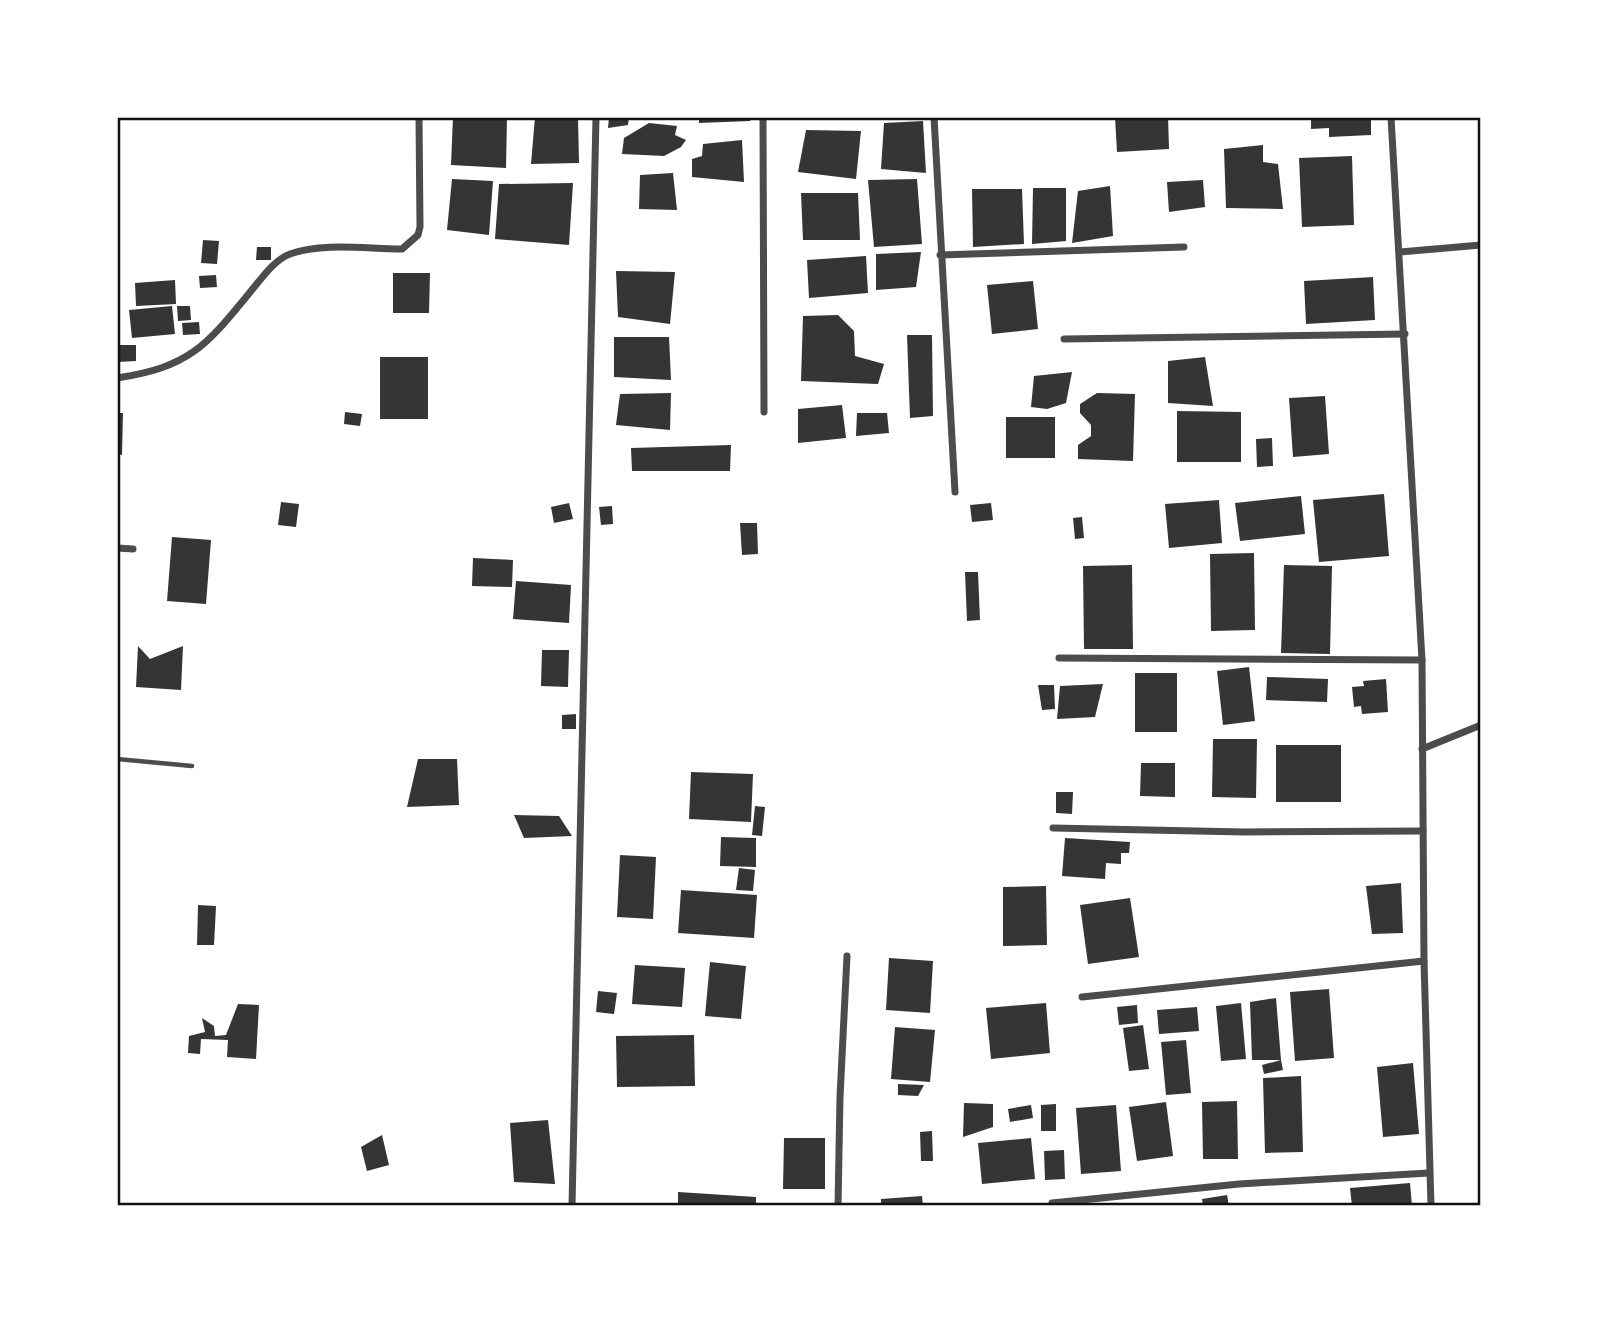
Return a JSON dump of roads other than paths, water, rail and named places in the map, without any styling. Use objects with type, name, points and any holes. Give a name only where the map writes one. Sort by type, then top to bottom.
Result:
[{"type":"street","points":[[117,378],[148,373],[198,352],[221,329],[267,272],[288,255],[315,248],[402,250],[411,243],[420,227],[419,117]]},
{"type":"street","points":[[572,1206],[596,117]]},
{"type":"street","points":[[763,117],[764,412]]},
{"type":"street","points":[[934,117],[955,492]]},
{"type":"street","points":[[1391,117],[1422,660],[1424,961],[1432,1206]]},
{"type":"street","points":[[1400,252],[1481,245]]},
{"type":"street","points":[[940,255],[1184,247]]},
{"type":"street","points":[[1063,339],[1405,334]]},
{"type":"street","points":[[117,548],[133,549]]},
{"type":"street","points":[[1059,658],[1422,660]]},
{"type":"street","points":[[1422,749],[1481,725]]},
{"type":"street","points":[[1053,828],[1244,832],[1423,831]]},
{"type":"street","points":[[838,1206],[847,956]]},
{"type":"street","points":[[1082,997],[1424,961]]},
{"type":"street","points":[[1052,1202],[1240,1184],[1429,1173]]},
{"type":"lane","points":[[117,759],[192,766]]}]
